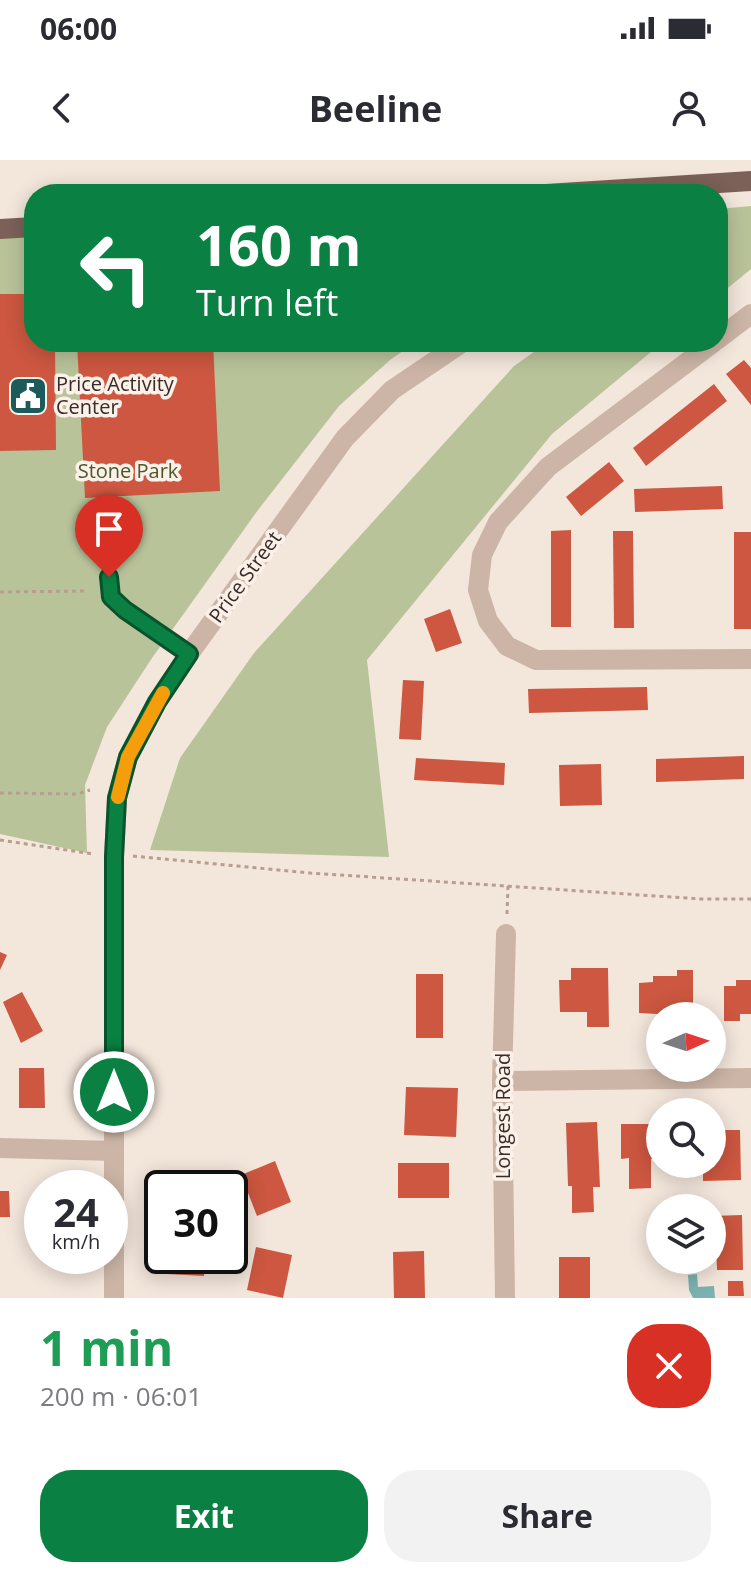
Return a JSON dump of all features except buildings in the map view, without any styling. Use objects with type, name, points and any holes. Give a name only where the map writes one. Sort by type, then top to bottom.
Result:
[{"type":"main road","points":[[705,184],[751,181]]},
{"type":"main road","points":[[0,229],[24,228]]},
{"type":"street","points":[[728,332],[751,314]]},
{"type":"street","name":"Price Street","points":[[114,1298],[114,857],[117,798],[128,757],[157,702],[189,654],[345,438],[392,390],[448,352]]},
{"type":"street","points":[[701,352],[548,467],[498,522],[482,555],[478,590],[488,621],[507,646],[536,660],[751,659]]},
{"type":"street","points":[[109,577],[111,597],[189,654]]},
{"type":"street","name":"Longest Road","points":[[505,1298],[502,1081],[506,934]]},
{"type":"street","points":[[502,1081],[751,1078]]},
{"type":"street","points":[[0,1148],[114,1151]]},
{"type":"path","points":[[0,592],[85,591]]},
{"type":"path","points":[[0,793],[77,794],[90,790]]},
{"type":"path","points":[[0,840],[114,857],[141,856],[310,873],[701,899],[751,899]]},
{"type":"path","points":[[506,934],[508,886]]},
{"type":"green space","points":[[751,206],[751,269],[728,288],[728,208]]},
{"type":"green space","name":"Stone Park","points":[[24,229],[24,352],[402,352],[339,406],[258,510],[152,658],[107,727],[85,785],[87,853],[0,834],[0,231]]},
{"type":"green space","points":[[534,352],[651,352],[552,434],[367,660],[389,857],[150,850],[180,758],[254,653],[514,366]]},
{"type":"water","points":[[697,1274],[698,1287],[714,1286],[715,1298],[693,1298],[688,1275]]},
{"type":"slow traffic","points":[[118,797],[128,757],[163,693]]},
{"type":"place","name":"Price Activity Center","points":[[28,396]]},
{"type":"route","points":[[109,577],[111,597],[189,654],[157,702],[128,757],[117,798],[114,1092]]}]
